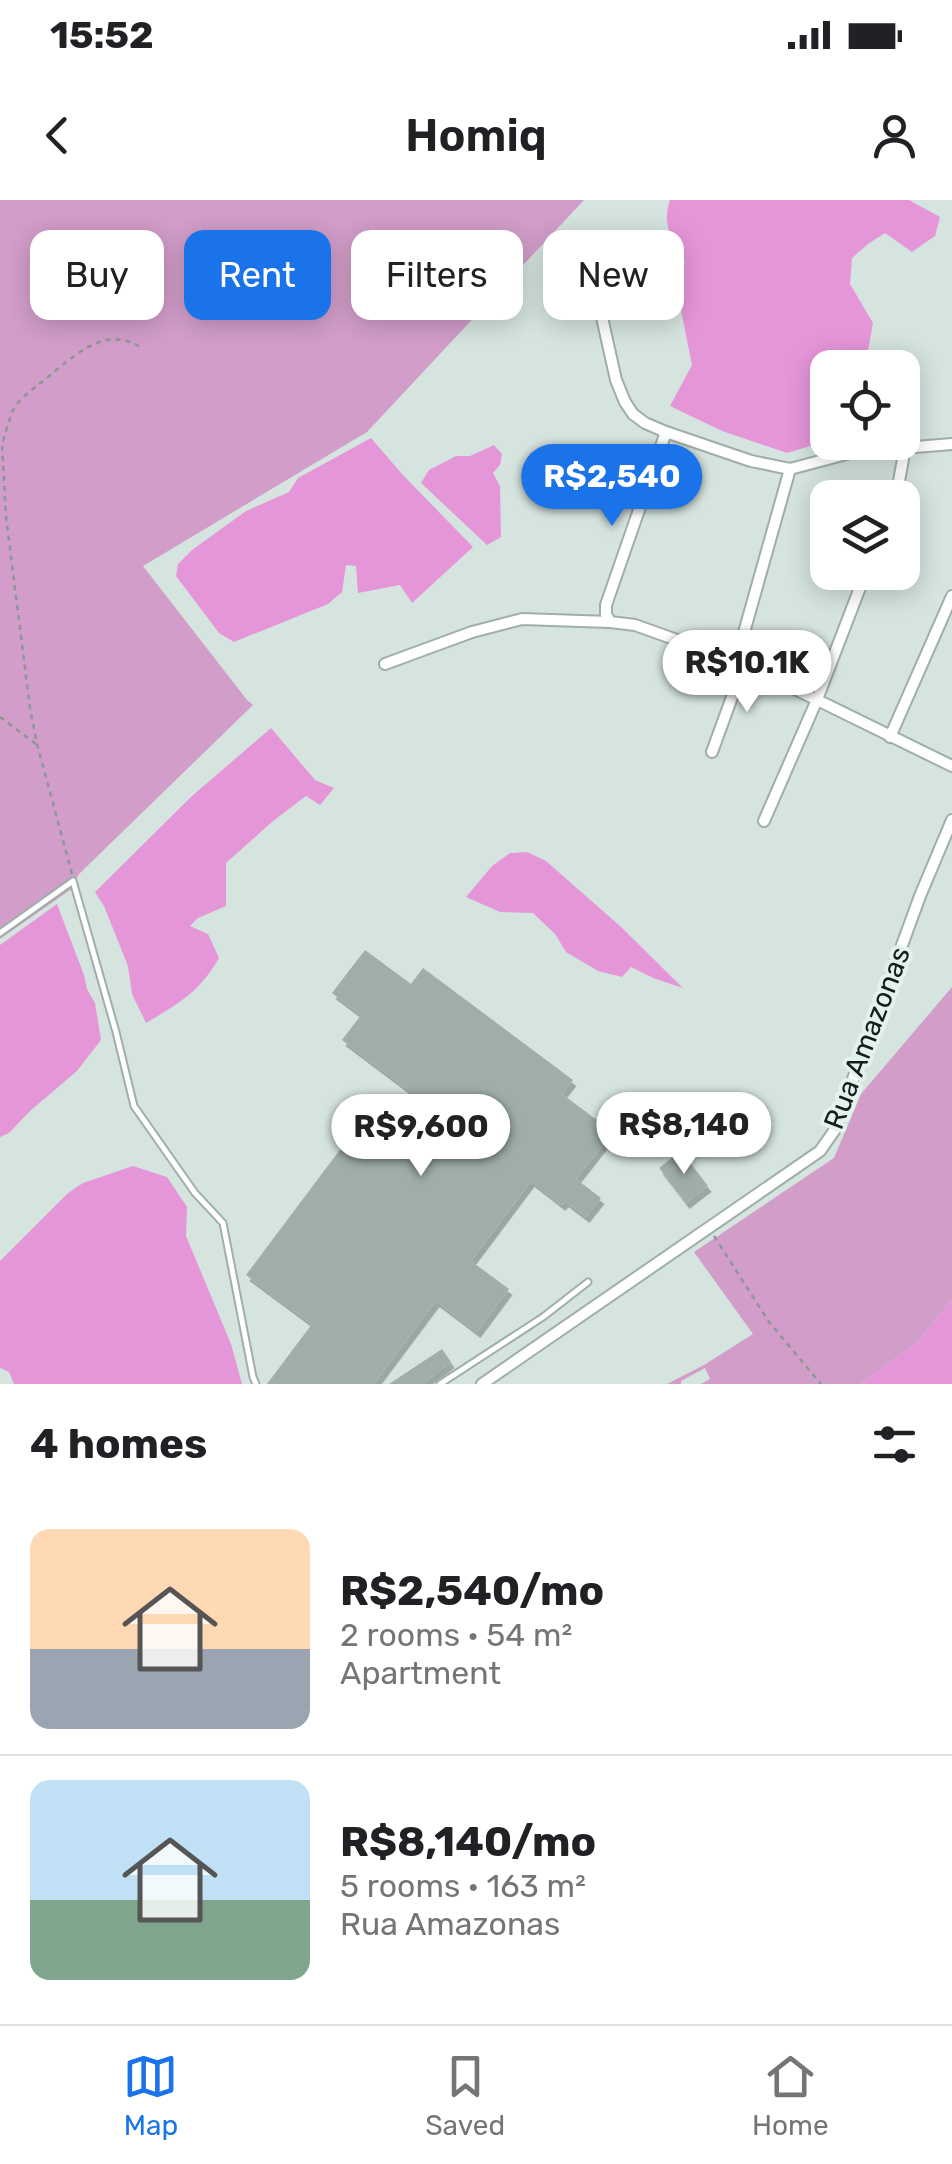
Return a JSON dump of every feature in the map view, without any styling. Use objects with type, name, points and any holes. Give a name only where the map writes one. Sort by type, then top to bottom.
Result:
[{"type":"street","points":[[603,320],[625,402],[645,423],[750,461],[790,469],[824,460]]},
{"type":"street","points":[[610,622],[606,605],[666,432]]},
{"type":"street","points":[[920,447],[952,444]]},
{"type":"street","points":[[712,752],[740,663],[790,469]]},
{"type":"street","points":[[764,821],[859,590]]},
{"type":"street","points":[[890,737],[952,596]]},
{"type":"street","points":[[385,664],[511,621],[540,618],[610,622],[649,630],[740,663],[952,766]]},
{"type":"street","name":"Rua Amazonas","points":[[482,1384],[827,1142],[952,820]]},
{"type":"lane","points":[[0,934],[73,881],[134,1106],[195,1193],[223,1224],[256,1384]]},
{"type":"lane","points":[[440,1384],[543,1317],[588,1282]]},
{"type":"path","points":[[73,881],[30,708],[6,517],[1,462],[4,432],[22,397],[86,347],[112,339],[142,348]]},
{"type":"path","points":[[0,716],[37,744]]},
{"type":"path","points":[[708,1226],[769,1322],[820,1384]]},
{"type":"shaded area","points":[[0,200],[584,200],[556,230],[543,230],[543,244],[523,265],[523,230],[351,230],[351,320],[472,320],[367,432],[143,566],[253,705],[79,874],[70,890],[0,939]]},
{"type":"shaded area","points":[[670,200],[909,200],[940,217],[935,236],[912,252],[885,233],[852,258],[850,284],[873,323],[868,350],[810,350],[810,446],[787,453],[722,431],[670,406],[692,365],[683,320],[684,230],[670,230]]},
{"type":"shaded area","points":[[371,438],[473,547],[412,603],[400,585],[358,593],[356,566],[346,565],[342,592],[328,604],[234,642],[219,633],[176,576],[178,564],[246,511],[289,492],[298,478]]},
{"type":"shaded area","points":[[494,445],[502,454],[493,473],[500,486],[501,537],[487,545],[421,483],[429,470],[456,456],[470,456]]},
{"type":"shaded area","points":[[271,728],[315,780],[334,788],[320,805],[306,796],[226,863],[226,906],[198,918],[190,926],[208,934],[219,958],[196,988],[146,1023],[132,994],[128,966],[95,892],[192,796]]},
{"type":"shaded area","points":[[527,852],[546,861],[683,988],[631,967],[622,977],[598,971],[566,952],[555,934],[533,913],[500,912],[466,897],[492,866],[510,853]]},
{"type":"shaded area","points":[[57,904],[95,1003],[101,1040],[77,1071],[0,1137],[0,945]]},
{"type":"shaded area","points":[[952,987],[952,1299],[917,1343],[860,1384],[701,1384],[710,1379],[705,1368],[681,1384],[667,1384],[753,1334],[694,1252],[834,1158],[861,1094]]},
{"type":"shaded area","points":[[133,1166],[167,1177],[187,1207],[186,1236],[231,1344],[242,1384],[14,1384],[9,1372],[0,1368],[0,1261],[68,1193],[83,1183]]},
{"type":"shaded area","points":[[952,1299],[952,1384],[860,1384],[917,1343]]},
{"type":"building","points":[[365,950],[411,984],[423,968],[573,1080],[562,1094],[613,1132],[576,1179],[601,1198],[586,1217],[565,1201],[562,1205],[531,1181],[471,1261],[509,1289],[477,1332],[436,1301],[374,1384],[267,1384],[312,1324],[246,1275],[366,1115],[374,1122],[392,1098],[454,1143],[463,1131],[342,1040],[361,1015],[332,993]]},
{"type":"building","points":[[681,1151],[708,1186],[686,1203],[659,1168]]},
{"type":"building","points":[[442,1349],[451,1362],[422,1384],[389,1384]]}]
